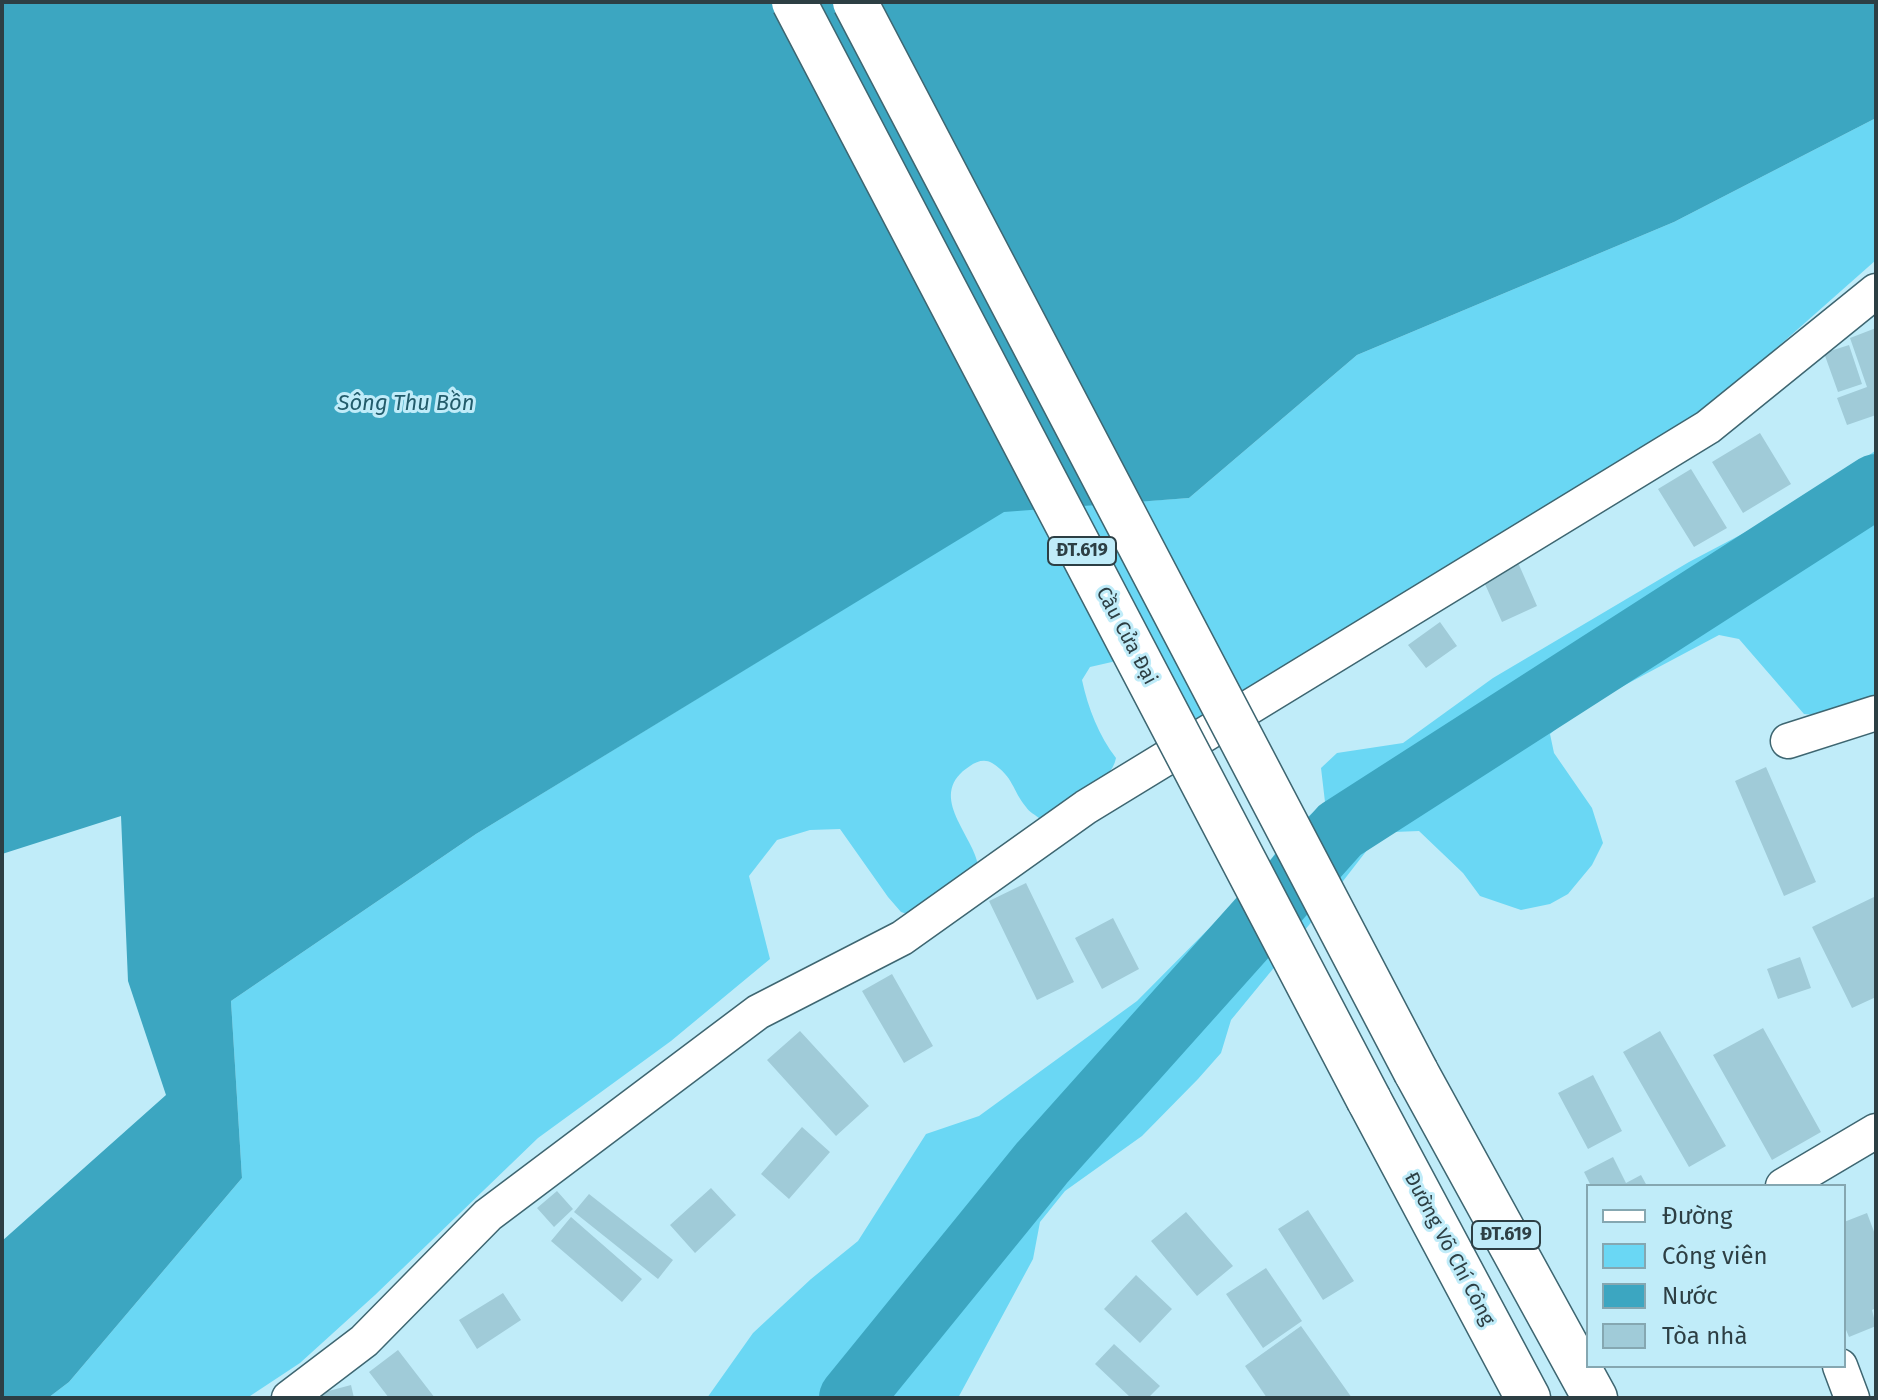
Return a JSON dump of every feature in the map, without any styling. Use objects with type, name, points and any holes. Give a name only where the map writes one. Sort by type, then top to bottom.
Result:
[{"type":"main road","name":"Cầu Cửa Đại","points":[[794,2],[1369,1100]]},
{"type":"main road","name":"ĐT.619","points":[[855,2],[1416,1072],[1595,1398]]},
{"type":"main road","name":"Đường Võ Chí Công","points":[[1369,1100],[1528,1398]]},
{"type":"street","points":[[289,1398],[364,1341],[488,1215],[758,1012],[902,938],[1086,807],[1708,427],[1876,291]]},
{"type":"street","points":[[1788,741],[1876,713]]},
{"type":"street","points":[[1786,1184],[1876,1131]]},
{"type":"street","points":[[1841,1368],[1852,1398]]},
{"type":"green space","points":[[1876,118],[1876,260],[1720,398],[1202,730],[1125,659],[1090,667],[1082,680],[1087,701],[1104,740],[1116,758],[1106,777],[1040,819],[1027,809],[999,768],[987,761],[970,766],[957,777],[951,801],[978,864],[913,916],[901,912],[888,897],[840,829],[810,830],[777,840],[749,876],[770,959],[671,1041],[538,1138],[300,1363],[247,1398],[48,1398],[69,1382],[242,1178],[231,1001],[476,834],[1004,511],[1189,498],[1357,355],[1674,222]]},
{"type":"green space","points":[[1876,450],[1876,700],[1824,716],[1804,714],[1739,639],[1719,635],[1578,710],[1550,734],[1554,753],[1592,808],[1603,843],[1592,865],[1568,894],[1550,904],[1521,910],[1480,896],[1463,873],[1419,831],[1394,832],[1371,845],[1231,1020],[1221,1053],[1142,1136],[1065,1191],[1040,1222],[1033,1259],[958,1398],[707,1398],[753,1333],[858,1241],[926,1134],[979,1116],[1137,1001],[1259,878],[1287,835],[1325,802],[1321,768],[1337,753],[1403,743],[1493,678],[1689,562],[1818,494]]},
{"type":"water","name":"Sông Thu Bồn","points":[[2,2],[1876,2],[1876,118],[1674,222],[1357,355],[1189,498],[1004,512],[476,834],[231,1001],[242,1178],[69,1382],[48,1398],[2,1398],[2,1241],[166,1095],[128,981],[121,816],[2,854]]},
{"type":"building","points":[[1876,328],[1876,415],[1847,425],[1837,398],[1867,387],[1850,338]]},
{"type":"building","points":[[1849,345],[1862,384],[1838,392],[1824,353]]},
{"type":"building","points":[[1760,433],[1791,484],[1743,513],[1712,462]]},
{"type":"building","points":[[1691,469],[1727,528],[1694,547],[1658,489]]},
{"type":"building","points":[[1516,558],[1537,606],[1502,622],[1480,573]]},
{"type":"building","points":[[1440,622],[1457,646],[1426,668],[1408,645]]},
{"type":"building","points":[[1766,767],[1816,882],[1784,896],[1735,781]]},
{"type":"building","points":[[1026,883],[1074,982],[1037,1000],[989,901]]},
{"type":"building","points":[[1876,896],[1876,997],[1852,1008],[1812,927]]},
{"type":"building","points":[[1113,918],[1139,969],[1102,989],[1075,938]]},
{"type":"building","points":[[1800,957],[1811,988],[1778,999],[1767,969]]},
{"type":"building","points":[[892,974],[933,1046],[904,1063],[862,991]]},
{"type":"building","points":[[1763,1028],[1821,1132],[1772,1160],[1713,1055]]},
{"type":"building","points":[[800,1031],[869,1106],[836,1136],[767,1060]]},
{"type":"building","points":[[1660,1031],[1726,1146],[1689,1167],[1623,1052]]},
{"type":"building","points":[[1593,1075],[1622,1131],[1588,1149],[1558,1093]]},
{"type":"building","points":[[802,1127],[830,1152],[789,1199],[761,1174]]},
{"type":"building","points":[[1613,1157],[1626,1183],[1641,1175],[1646,1184],[1590,1184],[1584,1172]]},
{"type":"building","points":[[711,1188],[736,1215],[695,1253],[670,1225]]},
{"type":"building","points":[[557,1191],[573,1209],[554,1227],[537,1208]]},
{"type":"building","points":[[589,1194],[673,1260],[658,1279],[574,1212]]},
{"type":"building","points":[[1308,1210],[1354,1281],[1323,1300],[1278,1229]]},
{"type":"building","points":[[1186,1212],[1233,1266],[1197,1296],[1151,1241]]},
{"type":"building","points":[[1867,1213],[1876,1237],[1876,1308],[1872,1310],[1876,1326],[1849,1337],[1846,1330],[1846,1221]]},
{"type":"building","points":[[571,1217],[642,1279],[622,1302],[551,1241]]},
{"type":"building","points":[[1266,1268],[1302,1321],[1263,1348],[1226,1294]]},
{"type":"building","points":[[1136,1275],[1172,1309],[1140,1343],[1104,1309]]},
{"type":"building","points":[[503,1293],[521,1320],[477,1349],[459,1320]]},
{"type":"building","points":[[1301,1326],[1352,1398],[1267,1398],[1245,1366]]},
{"type":"building","points":[[1114,1344],[1160,1386],[1148,1398],[1131,1398],[1095,1364]]},
{"type":"building","points":[[398,1350],[435,1398],[389,1398],[369,1372]]},
{"type":"building","points":[[351,1385],[354,1398],[322,1398],[321,1393]]},
{"type":"waterway","points":[[851,1398],[1042,1163],[1340,830],[1876,486]]}]
